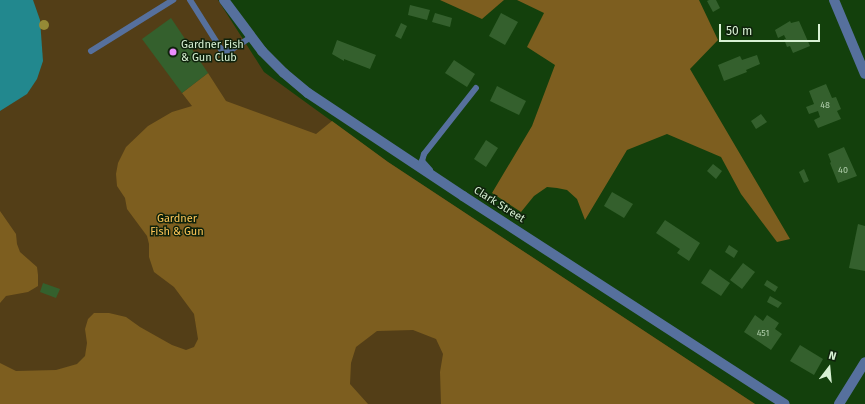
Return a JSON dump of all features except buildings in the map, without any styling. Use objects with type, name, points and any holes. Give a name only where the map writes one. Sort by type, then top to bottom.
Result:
[{"type":"street","name":"Clark Street","points":[[224,0],[251,37],[272,62],[308,93],[428,173],[785,404]]},
{"type":"street","points":[[834,0],[865,74]]},
{"type":"street","points":[[839,404],[865,362]]},
{"type":"lane","points":[[91,51],[173,0]]},
{"type":"lane","points":[[190,0],[221,49],[226,51],[231,50],[251,37]]},
{"type":"lane","points":[[428,173],[430,170],[422,162],[424,154],[476,88]]},
{"type":"green space","name":"Gardner Fish & Gun","points":[[0,0],[218,0],[264,72],[388,162],[755,404],[0,404]]},
{"type":"green space","points":[[440,0],[504,0],[482,19]]},
{"type":"green space","points":[[517,0],[699,0],[718,40],[690,69],[790,239],[777,242],[741,194],[721,157],[667,134],[627,150],[585,220],[577,199],[567,190],[547,187],[534,196],[521,212],[492,193],[532,126],[555,65],[527,47],[544,13]]},
{"type":"green space","name":"Gardner Fish & Gun","points":[[208,73],[226,101],[316,134],[332,121],[388,162],[755,404],[441,404],[440,372],[443,354],[436,339],[413,330],[377,331],[356,347],[351,363],[350,384],[368,404],[0,404],[0,363],[16,371],[56,370],[77,364],[85,356],[87,343],[85,329],[88,319],[94,313],[109,313],[126,317],[140,327],[172,345],[186,350],[194,347],[198,339],[194,314],[174,287],[154,272],[149,257],[149,244],[147,236],[127,209],[125,198],[117,186],[116,174],[118,163],[126,147],[148,126],[172,112],[192,106],[182,93]]},
{"type":"green space","points":[[0,211],[16,234],[20,252],[37,267],[38,286],[28,292],[6,296],[0,303]]},
{"type":"water","points":[[0,0],[33,0],[40,20],[43,61],[37,79],[27,94],[0,111]]},
{"type":"place","name":"Gardner Fish & Gun Club","points":[[173,52]]}]
